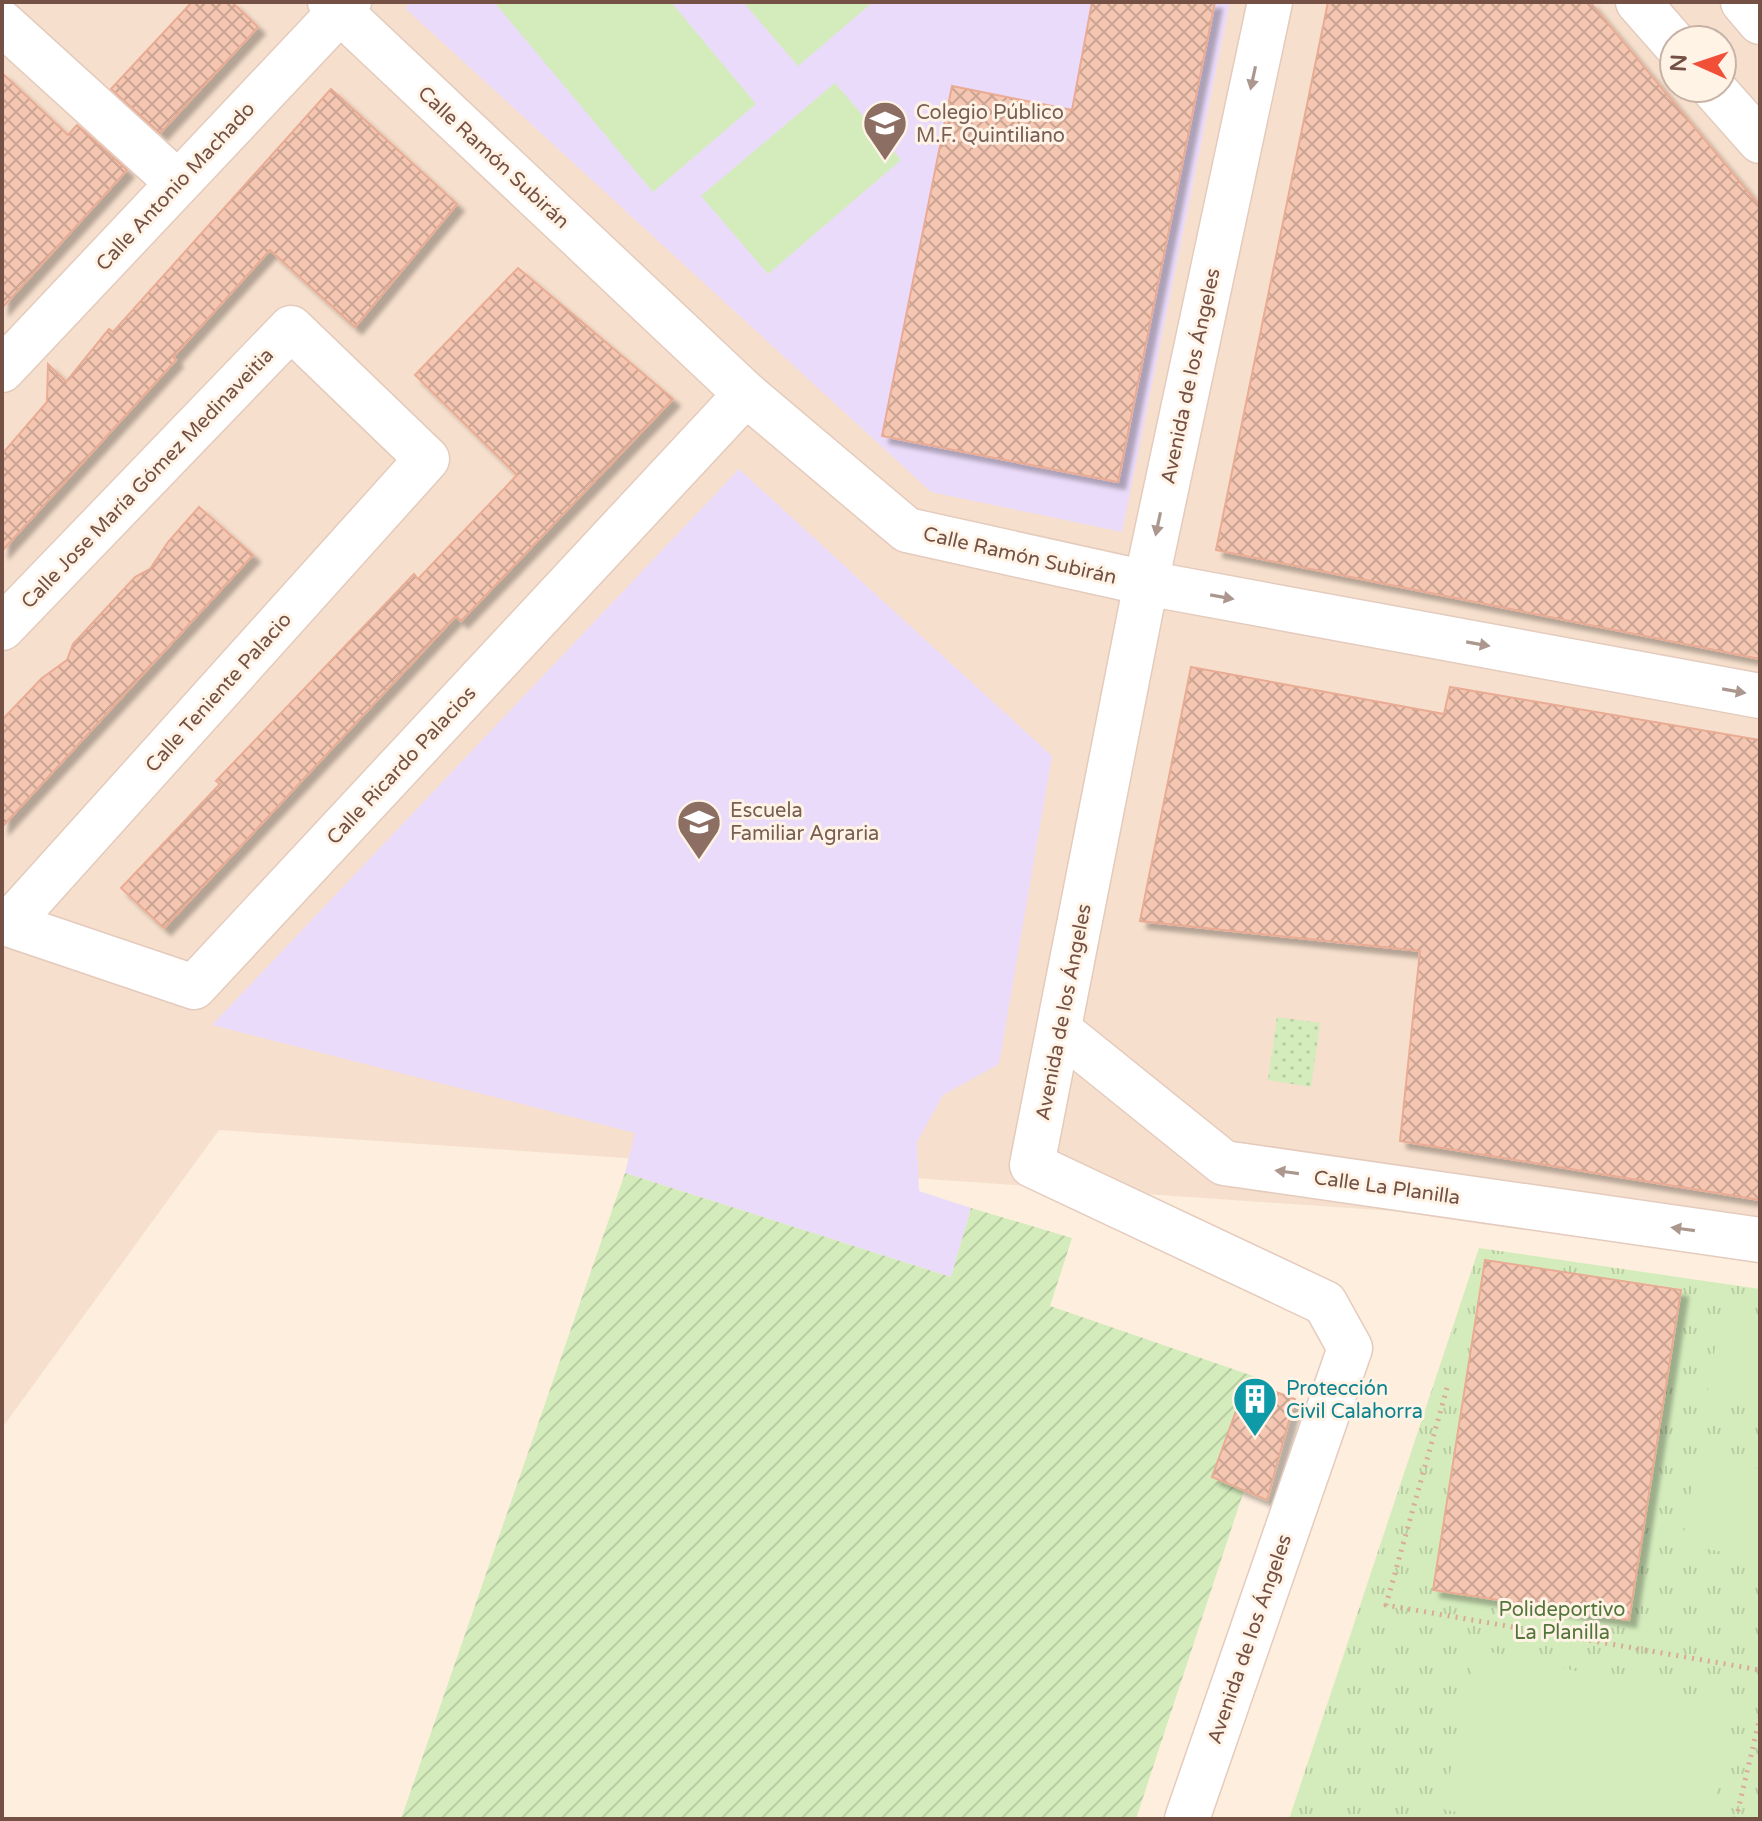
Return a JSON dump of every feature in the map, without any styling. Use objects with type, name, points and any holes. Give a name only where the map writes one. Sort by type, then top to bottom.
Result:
[{"type":"street","name":"Avenida de los Ángeles","points":[[1187,1819],[1350,1348],[1325,1303],[1032,1165],[1146,583],[1270,2]]},
{"type":"street","points":[[1638,2],[1658,25]]},
{"type":"street","points":[[1743,2],[1760,22]]},
{"type":"street","name":"Calle Ramón Subirán","points":[[340,5],[746,394],[907,530],[1146,583],[1760,696]]},
{"type":"street","name":"Calle Antonio Machado","points":[[2,370],[340,5]]},
{"type":"street","points":[[2,23],[177,182]]},
{"type":"street","points":[[1727,104],[1760,141]]},
{"type":"street","name":"Calle Jose María Gómez Medinaveitia","points":[[2,628],[291,328],[427,459]]},
{"type":"street","name":"Calle Ricardo Palacios","points":[[5,923],[194,987],[746,394]]},
{"type":"street","name":"Calle Teniente Palacio","points":[[5,923],[427,459]]},
{"type":"street","name":"Calle La Planilla","points":[[1059,1030],[1224,1163],[1760,1240]]},
{"type":"path","points":[[1447,1388],[1386,1605],[1760,1670]]},
{"type":"path","points":[[1736,1819],[1760,1717]]},
{"type":"shaded area","points":[[2,2],[1760,2],[1760,1260],[1407,1212],[219,1130],[2,1428]]},
{"type":"shaded area","name":"Colegio Público M.F. Quintiliano","points":[[411,2],[1230,2],[1122,532],[931,492],[405,8]]},
{"type":"shaded area","name":"Escuela Familiar Agraria","points":[[739,469],[1052,756],[999,1064],[943,1095],[917,1142],[919,1191],[971,1208],[951,1277],[625,1173],[635,1133],[212,1025]]},
{"type":"green space","points":[[494,2],[671,2],[756,104],[653,192]]},
{"type":"green space","points":[[743,2],[873,2],[798,66]]},
{"type":"green space","points":[[835,83],[901,160],[768,274],[701,196]]},
{"type":"green space","points":[[1277,1017],[1320,1023],[1311,1087],[1268,1080]]},
{"type":"green space","points":[[625,1173],[951,1277],[971,1208],[1072,1238],[1050,1306],[1256,1377],[1272,1405],[1136,1819],[401,1819]]},
{"type":"green space","name":"Polideportivo La Planilla","points":[[1479,1248],[1760,1289],[1760,1819],[1289,1819]]},
{"type":"green space","points":[[1721,1311],[1760,1317],[1760,1405],[1707,1396]]},
{"type":"green space","points":[[1696,1459],[1760,1469],[1760,1558],[1682,1545]]},
{"type":"green space","points":[[1477,1649],[1734,1706],[1710,1819],[1490,1819],[1442,1809]]},
{"type":"building","points":[[192,2],[232,2],[258,27],[160,133],[111,89]]},
{"type":"building","points":[[1092,2],[1215,2],[1118,482],[882,436],[952,86],[1072,110]]},
{"type":"building","points":[[1328,2],[1590,2],[1658,84],[1658,104],[1675,104],[1760,206],[1760,659],[1216,550]]},
{"type":"building","points":[[2,73],[68,135],[77,125],[127,170],[2,308]]},
{"type":"building","points":[[331,89],[457,204],[355,327],[270,250],[173,357],[176,360],[2,551],[2,454],[47,402],[48,364],[66,382],[109,329],[113,332]]},
{"type":"building","points":[[518,268],[673,399],[461,621],[456,616],[164,928],[121,888],[220,784],[216,781],[414,574],[418,579],[517,475],[415,375]]},
{"type":"building","points":[[199,507],[253,555],[2,827],[2,720],[42,678],[67,660],[73,644],[135,577],[150,569],[168,542]]},
{"type":"building","points":[[1191,667],[1444,714],[1450,687],[1760,740],[1760,1200],[1400,1141],[1420,951],[1140,921]]},
{"type":"building","points":[[1485,1260],[1681,1290],[1629,1620],[1433,1590]]},
{"type":"building","name":"Protección Civil Calahorra","points":[[1247,1381],[1295,1399],[1267,1500],[1212,1477]]},
{"type":"place","name":"Colegio Público M.F. Quintiliano","points":[[885,162]]},
{"type":"place","name":"Escuela Familiar Agraria","points":[[699,861]]},
{"type":"place","name":"Protección Civil Calahorra","points":[[1255,1438]]}]
